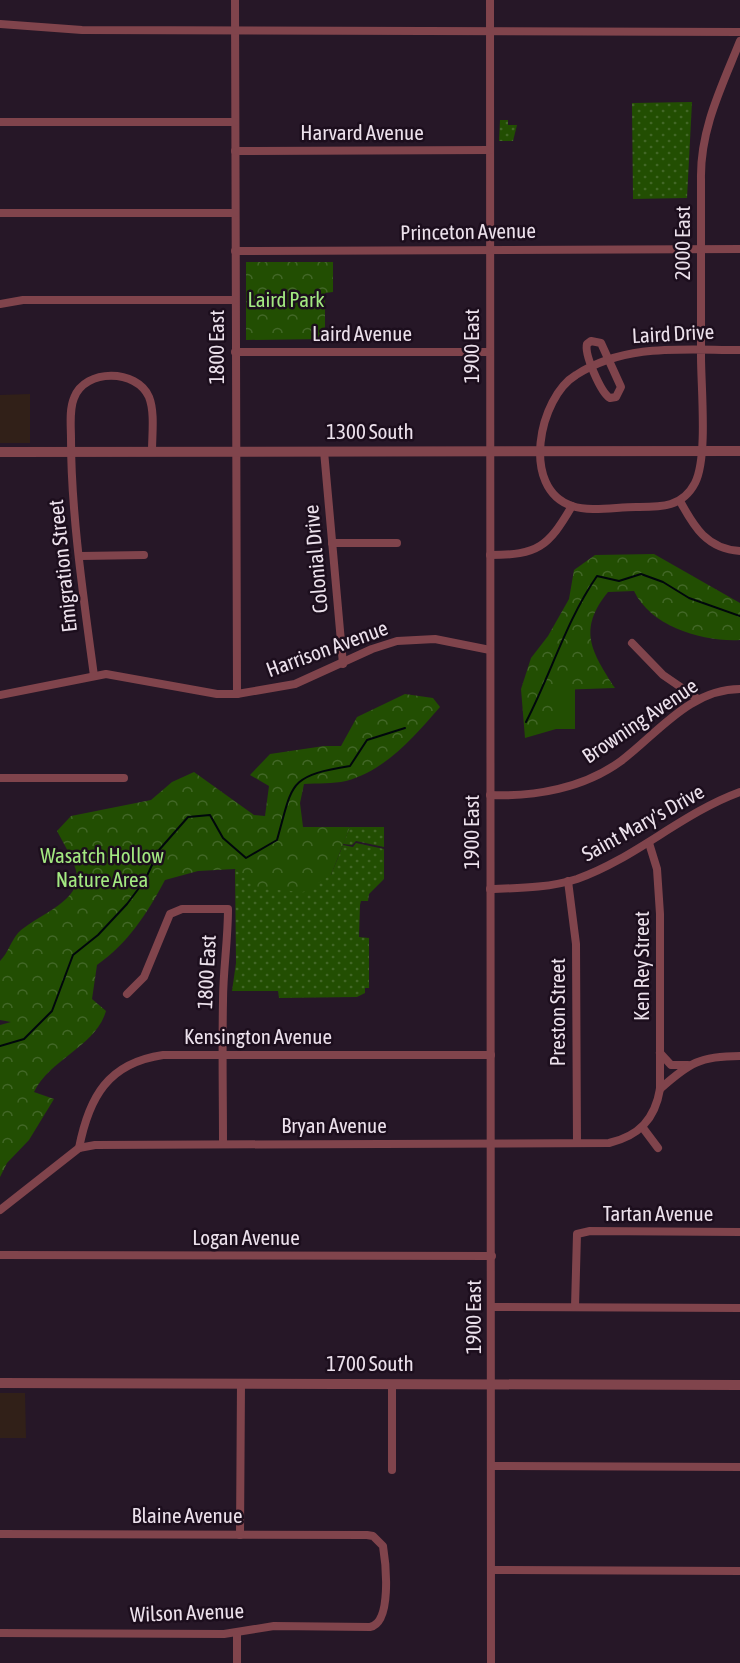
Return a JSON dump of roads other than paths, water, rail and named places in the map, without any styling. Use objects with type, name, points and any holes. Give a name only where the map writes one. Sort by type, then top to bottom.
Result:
[{"type":"street","name":"1800 East","points":[[235,0],[237,694]]},
{"type":"street","name":"1900 East","points":[[490,0],[491,1663]]},
{"type":"street","points":[[0,24],[82,30],[740,32]]},
{"type":"street","name":"2000 East","points":[[680,501],[696,481],[701,451],[701,168],[705,135],[740,40]]},
{"type":"street","points":[[0,122],[235,122]]},
{"type":"street","name":"Harvard Avenue","points":[[235,151],[490,150]]},
{"type":"street","points":[[0,213],[235,213]]},
{"type":"street","name":"Princeton Avenue","points":[[235,251],[740,249]]},
{"type":"street","points":[[0,303],[23,300],[235,300]]},
{"type":"street","name":"Laird Drive","points":[[591,341],[601,343],[609,359],[621,387],[616,397],[605,395],[585,349],[591,341]]},
{"type":"street","name":"Laird Drive","points":[[572,506],[556,495],[548,484],[543,471],[541,451],[543,425],[550,404],[566,382],[592,366],[609,359],[646,350],[740,350]]},
{"type":"street","name":"Laird Avenue","points":[[235,352],[490,352]]},
{"type":"street","name":"Emigration Street","points":[[94,676],[71,452],[74,398],[87,381],[107,376],[128,378],[146,392],[151,404],[152,452]]},
{"type":"street","name":"1300 South","points":[[0,452],[740,451]]},
{"type":"street","name":"Colonial Drive","points":[[324,452],[343,664]]},
{"type":"street","points":[[490,555],[520,555],[542,546],[554,536],[572,506],[657,507],[680,501],[702,537],[722,548],[740,551]]},
{"type":"street","points":[[332,543],[397,543]]},
{"type":"street","points":[[81,556],[144,555]]},
{"type":"street","name":"Harrison Avenue","points":[[0,694],[94,676],[117,675],[217,694],[237,694],[295,684],[372,649],[414,639],[435,639],[490,650]]},
{"type":"street","points":[[632,643],[663,675],[698,699]]},
{"type":"street","name":"Browning Avenue","points":[[490,795],[545,792],[590,778],[621,761],[698,699],[721,691],[740,689]]},
{"type":"street","points":[[0,778],[124,778]]},
{"type":"street","name":"Saint Mary's Drive","points":[[490,889],[531,888],[568,881],[608,866],[713,804],[740,792]]},
{"type":"street","name":"Ken Rey Street","points":[[649,843],[655,859],[659,891],[660,1089]]},
{"type":"street","name":"Preston Street","points":[[568,881],[576,944],[577,1143]]},
{"type":"street","name":"1800 East","points":[[127,994],[144,977],[170,914],[182,909],[228,909],[228,954],[224,973],[223,1144]]},
{"type":"street","points":[[660,1053],[671,1065],[688,1065],[714,1056],[740,1056]]},
{"type":"street","name":"Kensington Avenue","points":[[79,1148],[99,1092],[106,1081],[128,1065],[143,1058],[163,1055],[491,1055]]},
{"type":"street","points":[[658,1148],[643,1128],[655,1109],[660,1089],[688,1065]]},
{"type":"street","name":"Bryan Avenue","points":[[79,1148],[95,1144],[577,1143],[615,1141],[643,1128]]},
{"type":"street","points":[[0,1210],[79,1148]]},
{"type":"street","name":"Tartan Avenue","points":[[575,1307],[577,1233],[590,1231],[740,1232]]},
{"type":"street","name":"Logan Avenue","points":[[0,1255],[492,1256]]},
{"type":"street","points":[[492,1307],[740,1308]]},
{"type":"street","name":"1700 South","points":[[0,1383],[740,1385]]},
{"type":"street","points":[[240,1534],[241,1383]]},
{"type":"street","points":[[392,1384],[392,1470]]},
{"type":"street","points":[[492,1466],[740,1467]]},
{"type":"street","name":"Blaine Avenue","points":[[0,1534],[373,1536],[384,1546],[385,1554],[385,1607],[382,1617],[375,1626]]},
{"type":"street","points":[[491,1570],[740,1571]]},
{"type":"street","name":"Wilson Avenue","points":[[0,1633],[237,1633],[274,1626],[375,1626]]},
{"type":"street","points":[[237,1633],[237,1663]]},
{"type":"waterway","points":[[526,722],[576,611],[597,576],[619,581],[641,574],[663,582],[689,598],[740,616]]},
{"type":"waterway","points":[[0,1046],[24,1039],[52,1011],[73,955],[98,935],[127,904],[145,880],[159,850],[188,817],[210,815],[223,838],[246,858],[277,840],[286,806],[296,786],[303,779],[314,774],[350,766],[367,740],[405,728]]},
{"type":"park label","name":"Laird Park","points":[[286,300]]},
{"type":"park label","name":"Wasatch Hollow Nature Area","points":[[102,868]]}]
